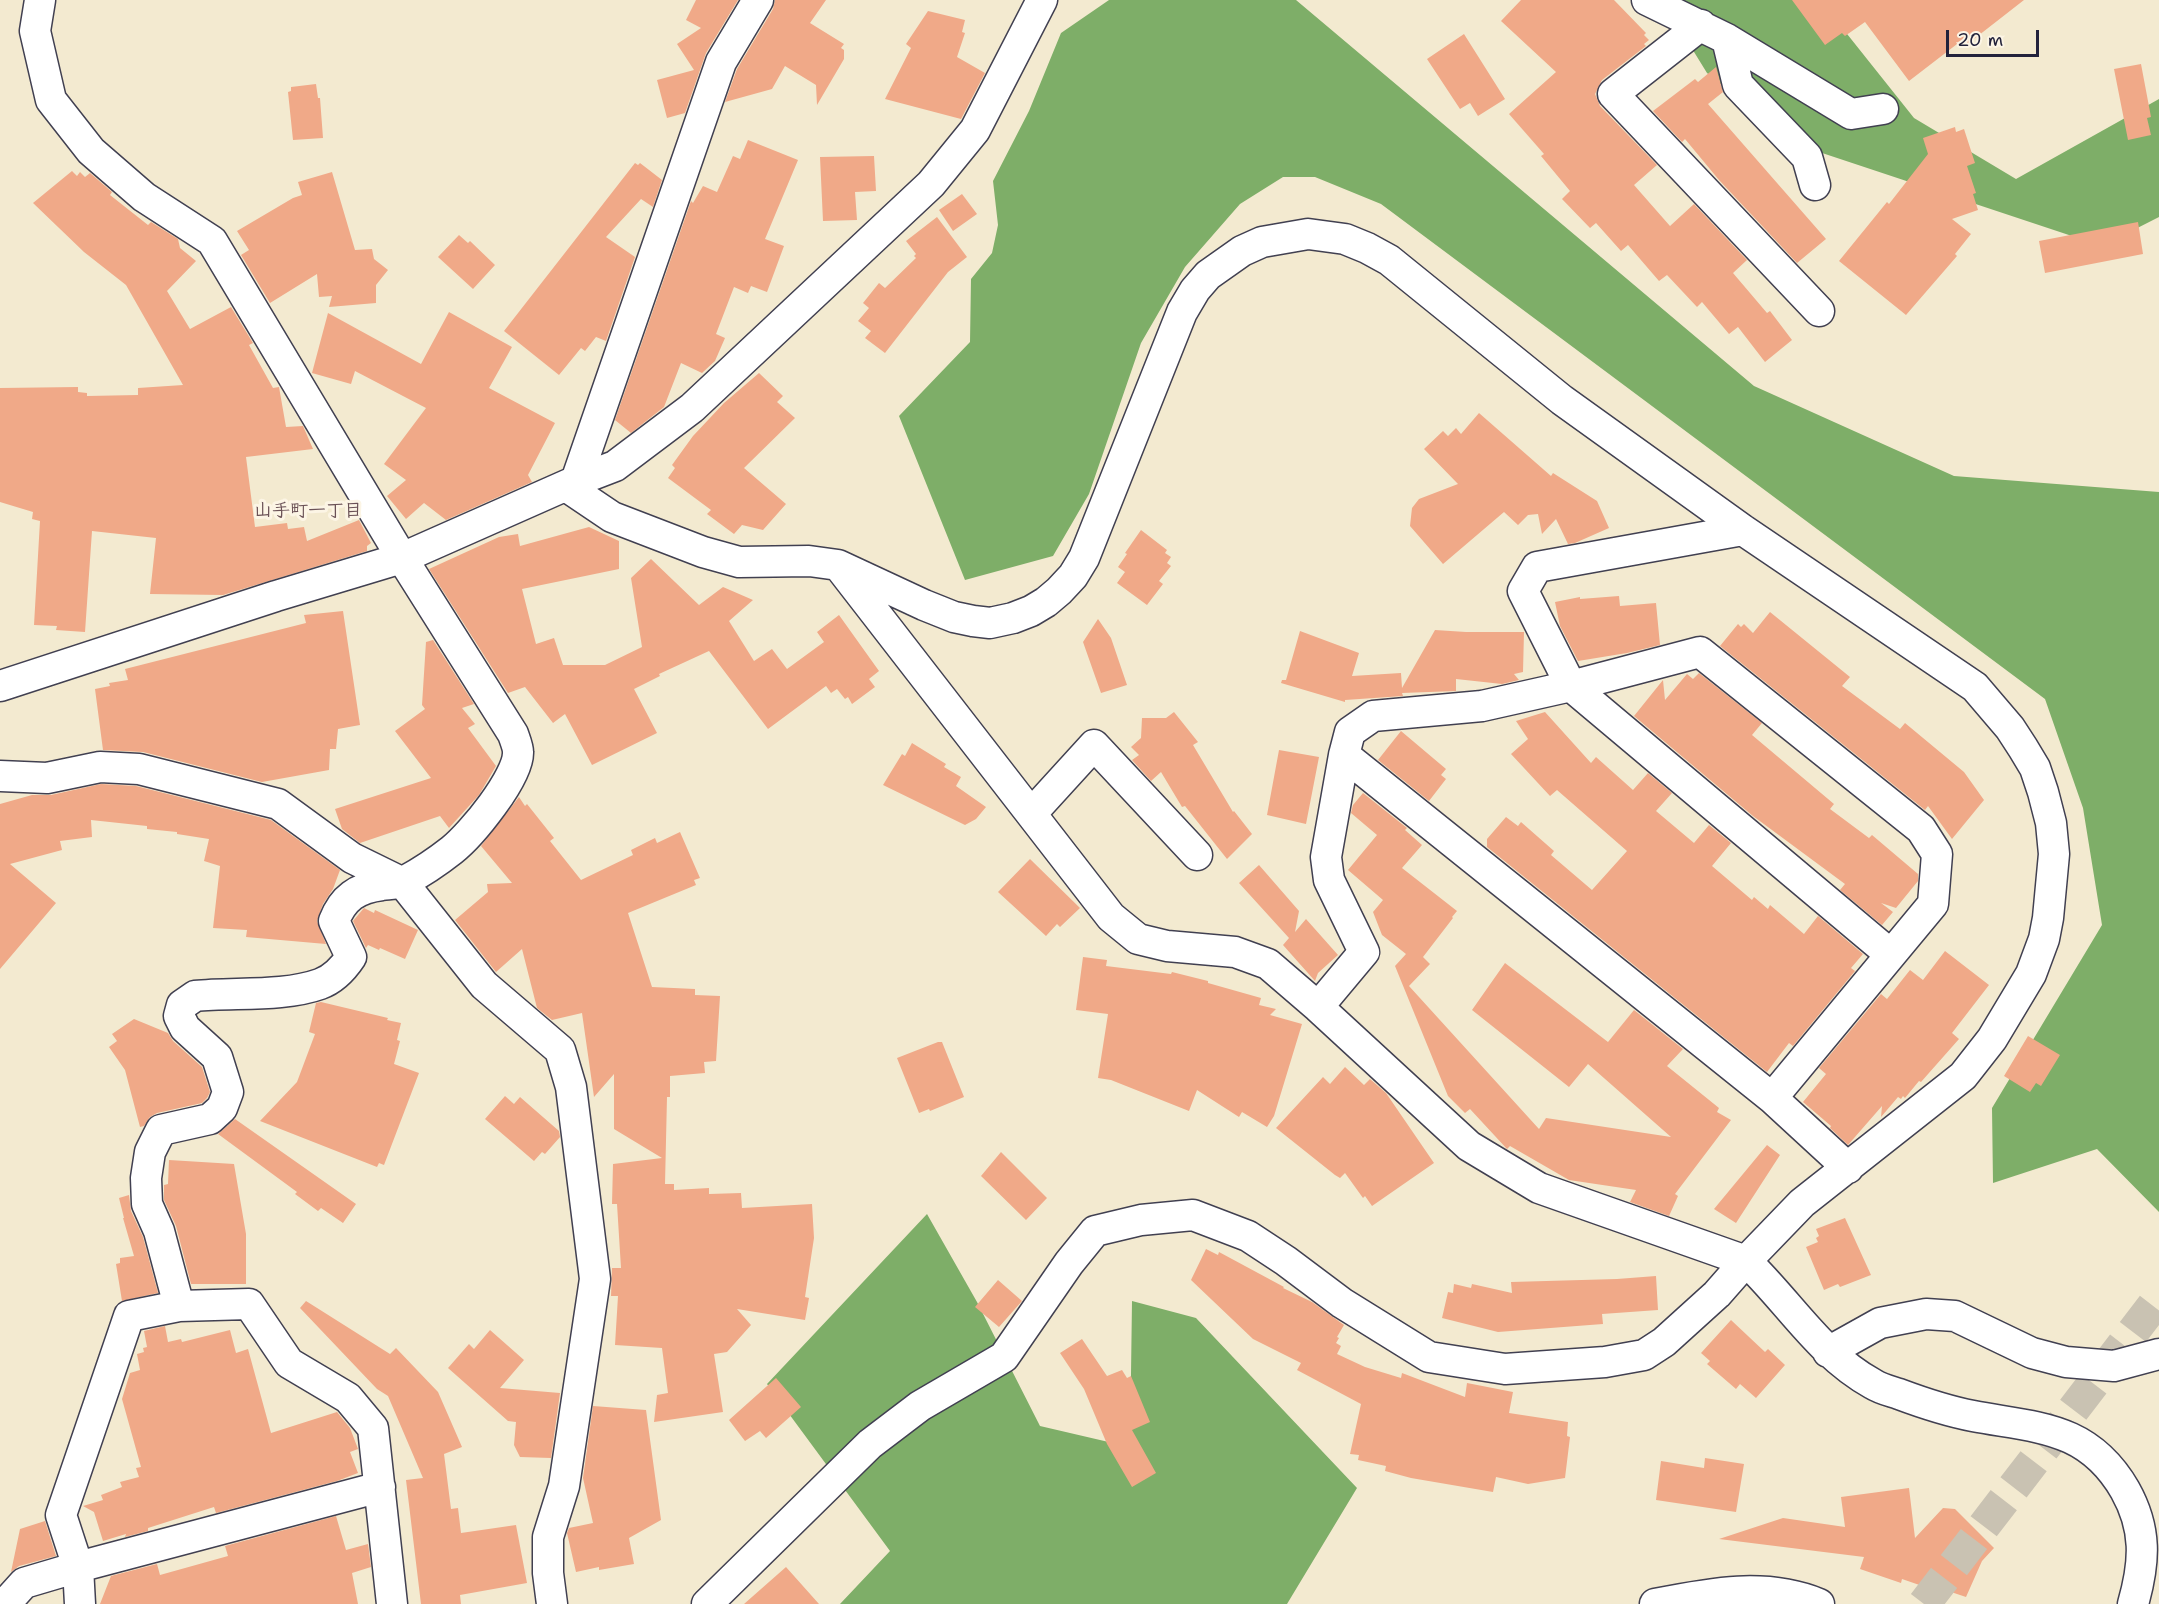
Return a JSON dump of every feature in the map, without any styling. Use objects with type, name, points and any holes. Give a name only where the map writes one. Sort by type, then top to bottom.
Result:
[{"type":"street","points":[[40,0],[35,31],[51,100],[91,150],[144,197],[212,242],[402,558],[513,734],[518,752],[515,767],[505,786],[478,823],[452,850],[402,883],[370,886],[352,895],[339,907],[334,921],[351,957],[342,970],[322,983],[298,990],[195,996],[182,1005],[180,1016],[185,1028],[216,1057],[228,1092],[222,1108],[210,1119],[161,1130],[150,1152],[146,1178],[147,1204],[159,1231],[179,1306]]},
{"type":"street","points":[[571,483],[721,62],[758,0]]},
{"type":"street","points":[[0,686],[276,596],[402,558],[571,483],[615,466],[692,408],[931,184],[975,130],[1042,0]]},
{"type":"street","points":[[1647,0],[1714,32],[1851,114],[1883,109]]},
{"type":"street","points":[[1714,32],[1738,85],[1807,157],[1815,185]]},
{"type":"street","points":[[1714,32],[1613,94],[1819,311]]},
{"type":"street","points":[[571,483],[612,517],[703,552],[739,562],[809,561],[838,565],[954,617],[990,623],[1013,618],[1046,602],[1073,576],[1084,558],[1182,312],[1195,290],[1208,275],[1242,251],[1262,242],[1308,234],[1345,239],[1389,260],[1563,400],[1743,530],[1975,687],[2010,728],[2029,758],[2039,779],[2051,823],[2054,854],[2052,897],[2044,939],[2031,974],[1992,1039],[1963,1076],[1802,1203],[1717,1294],[1664,1342],[1644,1355],[1605,1362],[1505,1369],[1429,1356],[1342,1303],[1248,1236],[1193,1215],[1141,1220],[1095,1231],[1069,1263],[1004,1357],[920,1406],[870,1444],[707,1604]]},
{"type":"street","points":[[1743,530],[1537,567],[1523,591],[1571,686],[1890,954]]},
{"type":"street","points":[[838,565],[1111,917],[1138,939],[1167,946],[1235,952],[1268,964],[1469,1146],[1539,1188],[1746,1262],[1764,1278],[1828,1352],[1874,1385],[1926,1404],[1971,1416],[2032,1425],[2068,1436],[2095,1453],[2117,1477],[2139,1520],[2143,1538],[2139,1581],[2133,1604]]},
{"type":"street","points":[[1318,1007],[1364,952],[1329,880],[1326,857],[1350,732],[1373,716],[1482,706],[1571,686],[1700,652],[1921,829],[1937,854],[1933,904],[1773,1098]]},
{"type":"street","points":[[1032,813],[1094,745],[1197,855]]},
{"type":"street","points":[[1344,755],[1773,1098],[1848,1168]]},
{"type":"street","points":[[0,776],[47,778],[100,767],[139,769],[278,804],[351,858],[402,883],[484,985],[560,1050],[570,1087],[595,1279],[564,1486],[548,1537],[548,1573],[552,1604]]},
{"type":"street","points":[[80,1604],[78,1567],[61,1515],[129,1316],[179,1306],[249,1304],[289,1363],[348,1398],[373,1428],[392,1604]]},
{"type":"street","points":[[1828,1352],[1880,1323],[1926,1314],[1955,1316],[2032,1353],[2066,1362],[2114,1366],[2159,1354]]},
{"type":"street","points":[[5,1604],[24,1584],[78,1567],[381,1488]]},
{"type":"street","points":[[1655,1604],[1717,1592],[1751,1591],[1779,1593],[1808,1599],[1819,1604]]},
{"type":"green space","points":[[1109,0],[1296,0],[1754,386],[1954,476],[2159,492],[2159,1212],[2097,1149],[1993,1183],[1992,1108],[2102,925],[2083,808],[2045,699],[1381,204],[1315,177],[1283,177],[1240,204],[1185,267],[1141,343],[1089,494],[1053,556],[965,580],[899,416],[970,342],[971,279],[992,253],[998,225],[993,181],[1029,111],[1061,33]]},
{"type":"green space","points":[[1662,0],[1820,0],[1914,118],[2016,179],[2159,99],[2159,217],[2102,246],[1789,142],[1707,73]]},
{"type":"green space","points":[[927,1214],[977,1302],[1040,1426],[1130,1447],[1132,1301],[1196,1318],[1357,1488],[1287,1604],[840,1604],[890,1551],[767,1384]]},
{"type":"building","points":[[696,0],[738,0],[706,53],[685,113],[667,118],[657,80],[694,70],[677,44],[701,28],[686,20]]},
{"type":"building","points":[[775,0],[826,0],[810,23],[844,44],[841,48],[844,50],[844,59],[817,105],[816,85],[785,66],[772,89],[725,102],[737,69],[773,9]]},
{"type":"building","points":[[1521,0],[1614,0],[1646,33],[1644,35],[1649,40],[1644,44],[1646,46],[1602,80],[1595,94],[1600,106],[1657,165],[1634,185],[1670,226],[1694,204],[1747,260],[1733,273],[1767,313],[1770,311],[1792,340],[1765,362],[1738,327],[1729,334],[1702,302],[1697,307],[1667,275],[1659,281],[1628,245],[1621,251],[1596,223],[1590,228],[1562,199],[1570,191],[1541,156],[1544,154],[1509,114],[1556,72],[1501,21]]},
{"type":"building","points":[[1792,0],[2024,0],[1965,46],[1961,41],[1909,81],[1865,22],[1845,36],[1842,33],[1825,45]]},
{"type":"building","points":[[928,11],[965,20],[962,32],[965,33],[957,57],[985,73],[961,119],[885,99],[911,48],[906,44]]},
{"type":"building","points":[[1464,34],[1505,99],[1478,116],[1470,103],[1460,109],[1427,59]]},
{"type":"building","points":[[2141,64],[2151,117],[2147,118],[2151,135],[2128,140],[2114,69]]},
{"type":"building","points":[[1716,67],[1723,92],[1708,104],[1826,239],[1797,263],[1719,180],[1685,139],[1682,142],[1653,111],[1695,79],[1698,82]]},
{"type":"building","points":[[316,84],[318,98],[320,98],[323,138],[293,140],[288,92],[291,91],[291,87]]},
{"type":"building","points":[[1955,127],[1956,132],[1964,129],[1975,163],[1967,166],[1976,193],[1973,194],[1978,210],[1952,219],[1971,234],[1955,254],[1957,256],[1906,315],[1839,261],[1887,202],[1889,204],[1928,154],[1923,138]]},
{"type":"building","points":[[748,140],[798,160],[765,239],[784,246],[767,292],[751,286],[748,293],[734,287],[716,334],[725,338],[715,361],[702,373],[681,363],[664,407],[631,433],[615,420],[691,201],[693,203],[703,186],[717,192],[733,156],[740,159]]},
{"type":"building","points":[[874,156],[876,191],[855,192],[857,220],[823,221],[820,157]]},
{"type":"building","points":[[635,163],[638,165],[640,163],[662,180],[653,207],[641,199],[606,237],[635,257],[606,341],[596,337],[585,351],[581,348],[559,375],[504,331]]},
{"type":"building","points":[[72,171],[77,176],[80,172],[85,177],[90,173],[112,192],[110,195],[148,225],[151,222],[178,239],[180,248],[196,261],[167,291],[190,329],[231,307],[253,343],[249,345],[273,388],[279,387],[286,427],[303,426],[313,449],[246,457],[255,527],[287,523],[288,529],[304,527],[307,541],[359,520],[371,543],[367,546],[367,551],[223,595],[150,594],[156,538],[92,531],[85,632],[56,630],[57,626],[34,625],[40,521],[32,519],[33,512],[0,502],[0,388],[78,387],[78,392],[87,393],[87,396],[138,395],[138,388],[183,385],[126,285],[84,252],[33,203]]},
{"type":"building","points":[[332,172],[355,250],[372,249],[374,259],[388,270],[376,285],[376,303],[329,307],[332,296],[319,297],[317,274],[270,303],[241,255],[249,250],[237,231],[302,195],[298,182]]},
{"type":"building","points":[[962,194],[977,214],[953,231],[939,210]]},
{"type":"building","points":[[937,217],[967,257],[948,272],[885,353],[865,338],[871,331],[858,321],[869,308],[863,303],[879,283],[885,288],[916,258],[914,256],[916,254],[906,241]]},
{"type":"building","points":[[2138,222],[2143,254],[2045,273],[2039,241]]},
{"type":"building","points":[[459,235],[468,243],[470,241],[495,265],[473,289],[438,257]]},
{"type":"building","points":[[449,312],[512,347],[489,388],[555,423],[528,475],[532,482],[446,520],[424,503],[406,519],[387,496],[406,480],[384,464],[426,408],[355,371],[351,384],[312,373],[328,313],[421,364]]},
{"type":"building","points":[[759,373],[783,396],[777,402],[795,418],[744,468],[786,504],[763,530],[742,525],[734,534],[707,514],[711,510],[668,478],[675,468],[672,465],[693,436],[724,403]]},
{"type":"building","points":[[1479,413],[1551,476],[1553,473],[1597,501],[1609,528],[1568,544],[1556,519],[1542,534],[1538,514],[1528,515],[1518,525],[1504,512],[1443,564],[1410,526],[1412,508],[1419,499],[1458,484],[1424,449],[1443,431],[1448,436],[1456,428],[1461,434]]},
{"type":"building","points":[[589,527],[619,541],[619,569],[522,589],[536,644],[554,638],[563,665],[605,665],[642,647],[631,578],[651,559],[699,605],[723,587],[753,600],[729,621],[754,661],[772,649],[787,669],[824,642],[817,632],[839,615],[879,671],[869,679],[875,687],[852,704],[848,697],[845,699],[837,689],[831,693],[826,686],[768,729],[709,651],[659,674],[660,676],[634,689],[657,733],[592,765],[565,714],[553,723],[525,687],[508,693],[429,569],[499,537],[518,534],[520,546]]},
{"type":"building","points":[[1141,530],[1167,550],[1165,553],[1171,557],[1167,563],[1171,566],[1159,581],[1163,584],[1147,605],[1117,583],[1125,572],[1118,567]]},
{"type":"building","points":[[1619,596],[1620,606],[1656,603],[1660,645],[1578,661],[1560,626],[1555,602],[1580,597],[1580,599]]},
{"type":"building","points":[[343,611],[360,725],[338,729],[336,749],[330,749],[329,770],[262,782],[143,752],[103,750],[95,689],[110,686],[109,683],[128,680],[125,669],[306,623],[304,615]]},
{"type":"building","points":[[1770,612],[1850,677],[1842,686],[1900,729],[1905,723],[1964,772],[1984,800],[1952,839],[1928,806],[1925,810],[1720,646],[1738,624],[1741,627],[1744,624],[1753,633]]},
{"type":"building","points":[[1098,619],[1111,638],[1127,685],[1101,693],[1083,642]]},
{"type":"building","points":[[1435,630],[1524,632],[1523,672],[1514,674],[1519,680],[1502,684],[1456,679],[1456,691],[1402,693],[1403,696],[1345,700],[1345,702],[1281,683],[1282,680],[1286,680],[1300,631],[1359,653],[1352,676],[1401,673],[1402,688]]},
{"type":"building","points":[[433,640],[474,704],[462,708],[475,724],[468,728],[496,766],[479,795],[449,828],[440,816],[360,843],[342,829],[335,809],[431,778],[395,731],[425,709],[422,705],[426,642]]},
{"type":"building","points":[[1699,673],[1762,723],[1752,735],[1834,804],[1830,809],[1869,838],[1872,835],[1918,874],[1918,881],[1896,908],[1881,903],[1893,912],[1882,925],[1840,890],[1845,884],[1753,816],[1634,716],[1663,680],[1665,700],[1687,674],[1693,679]]},
{"type":"building","points":[[1174,712],[1198,742],[1193,745],[1233,812],[1252,834],[1227,859],[1185,806],[1182,807],[1161,772],[1151,781],[1132,760],[1139,755],[1131,747],[1141,738],[1142,718],[1166,718]]},
{"type":"building","points":[[1545,712],[1591,763],[1596,757],[1633,790],[1648,773],[1672,793],[1656,811],[1694,843],[1709,825],[1731,843],[1712,866],[1752,900],[1754,897],[1768,909],[1770,905],[1804,934],[1818,916],[1863,954],[1851,968],[1855,971],[1793,1046],[1789,1043],[1767,1072],[1487,847],[1487,839],[1506,817],[1518,826],[1521,822],[1554,851],[1551,855],[1592,890],[1627,851],[1557,790],[1550,796],[1511,754],[1528,739],[1516,721]]},
{"type":"building","points":[[1401,731],[1446,769],[1441,775],[1446,779],[1429,801],[1378,760]]},
{"type":"building","points":[[912,743],[946,764],[944,767],[961,777],[956,786],[986,807],[976,819],[965,825],[883,785],[902,754],[905,756]]},
{"type":"building","points":[[1279,750],[1319,757],[1306,824],[1267,815]]},
{"type":"building","points":[[101,784],[136,786],[271,820],[340,870],[317,921],[326,944],[246,937],[247,930],[213,928],[220,866],[204,861],[209,839],[177,834],[177,832],[147,829],[147,826],[91,820],[92,837],[60,841],[62,850],[10,864],[56,903],[0,969],[0,804],[32,795],[51,795]]},
{"type":"building","points":[[1363,793],[1407,828],[1405,830],[1422,845],[1402,868],[1457,911],[1423,957],[1430,964],[1409,986],[1539,1129],[1546,1118],[1671,1137],[1588,1064],[1569,1087],[1472,1010],[1505,963],[1608,1042],[1634,1010],[1683,1049],[1667,1066],[1719,1108],[1717,1112],[1731,1120],[1675,1194],[1678,1196],[1669,1216],[1630,1202],[1636,1190],[1569,1180],[1510,1146],[1507,1149],[1470,1109],[1465,1113],[1448,1096],[1395,966],[1406,954],[1382,935],[1373,912],[1383,900],[1348,870],[1377,835],[1351,813],[1353,805]]},
{"type":"building","points":[[519,797],[554,838],[550,841],[581,880],[633,855],[631,850],[655,838],[657,843],[680,832],[700,878],[694,880],[696,885],[628,913],[652,987],[695,989],[695,995],[720,996],[716,1061],[704,1062],[705,1073],[670,1076],[670,1097],[667,1097],[665,1184],[674,1184],[674,1190],[709,1188],[709,1194],[741,1193],[742,1208],[812,1204],[814,1238],[805,1297],[809,1298],[805,1320],[737,1309],[751,1325],[727,1352],[714,1354],[723,1412],[654,1422],[657,1395],[668,1393],[662,1348],[615,1345],[618,1296],[611,1296],[612,1268],[621,1268],[617,1204],[612,1204],[613,1164],[662,1158],[614,1129],[614,1074],[594,1097],[582,1013],[552,1020],[537,1008],[522,949],[496,972],[455,920],[488,892],[487,884],[512,883],[481,846]]},
{"type":"building","points":[[1030,859],[1080,908],[1060,927],[1057,924],[1046,936],[998,892]]},
{"type":"building","points":[[1259,865],[1299,911],[1295,932],[1306,919],[1338,955],[1318,973],[1315,981],[1283,945],[1289,938],[1239,883]]},
{"type":"building","points":[[364,908],[374,913],[375,910],[418,930],[405,959],[380,948],[379,950],[368,945],[366,948],[353,921]]},
{"type":"building","points":[[1945,951],[1989,985],[1952,1033],[1959,1039],[1905,1098],[1898,1097],[1881,1117],[1882,1106],[1848,1145],[1830,1128],[1831,1126],[1803,1102],[1826,1074],[1819,1068],[1881,994],[1887,999],[1910,970],[1923,980]]},
{"type":"building","points":[[1083,957],[1107,960],[1106,966],[1171,974],[1172,972],[1208,981],[1208,983],[1261,998],[1259,1005],[1276,1009],[1270,1015],[1302,1024],[1274,1116],[1267,1127],[1242,1112],[1239,1117],[1197,1090],[1189,1111],[1111,1080],[1098,1078],[1108,1014],[1076,1010]]},
{"type":"building","points":[[321,1002],[401,1023],[397,1040],[400,1041],[394,1064],[419,1073],[384,1165],[379,1163],[377,1167],[260,1121],[297,1082],[315,1034],[309,1032],[316,1003]]},
{"type":"building","points":[[134,1019],[168,1033],[173,1041],[202,1067],[210,1092],[202,1103],[157,1113],[140,1127],[125,1070],[109,1047],[117,1041],[112,1034]]},
{"type":"building","points":[[2028,1036],[2060,1055],[2041,1086],[2036,1083],[2030,1092],[2004,1076]]},
{"type":"building","points":[[942,1042],[964,1097],[930,1111],[929,1109],[919,1113],[897,1058]]},
{"type":"building","points":[[1345,1067],[1364,1085],[1370,1079],[1386,1093],[1434,1163],[1372,1206],[1365,1196],[1363,1198],[1345,1173],[1340,1178],[1335,1175],[1276,1128],[1323,1077],[1330,1084]]},
{"type":"building","points":[[505,1096],[514,1104],[520,1097],[559,1131],[560,1137],[545,1154],[542,1152],[534,1161],[485,1119]]},
{"type":"building","points":[[235,1119],[356,1204],[343,1223],[321,1208],[318,1211],[295,1194],[297,1192],[218,1134]]},
{"type":"building","points":[[1767,1145],[1780,1155],[1736,1223],[1714,1209]]},
{"type":"building","points":[[1001,1152],[1047,1198],[1026,1220],[981,1176]]},
{"type":"building","points":[[169,1160],[234,1164],[246,1234],[246,1284],[191,1284],[176,1226],[164,1200],[164,1185],[168,1184]]},
{"type":"building","points":[[129,1195],[131,1211],[143,1237],[158,1293],[122,1301],[116,1264],[120,1263],[120,1258],[134,1256],[119,1198]]},
{"type":"building","points":[[1845,1218],[1871,1275],[1840,1287],[1838,1284],[1824,1290],[1806,1247],[1818,1242],[1816,1238],[1819,1236],[1816,1229]]},
{"type":"building","points":[[1206,1249],[1218,1255],[1219,1252],[1312,1302],[1344,1325],[1337,1337],[1339,1338],[1336,1343],[1341,1346],[1337,1354],[1365,1367],[1401,1378],[1402,1373],[1465,1397],[1467,1383],[1513,1392],[1509,1413],[1568,1422],[1567,1436],[1570,1437],[1565,1478],[1528,1484],[1496,1477],[1493,1492],[1411,1478],[1385,1471],[1386,1466],[1358,1460],[1359,1455],[1350,1454],[1361,1404],[1297,1370],[1301,1363],[1253,1339],[1191,1280]]},
{"type":"building","points":[[1656,1276],[1658,1310],[1602,1314],[1603,1324],[1498,1332],[1442,1318],[1448,1292],[1453,1293],[1454,1284],[1471,1288],[1472,1284],[1512,1293],[1511,1282]]},
{"type":"building","points":[[998,1280],[1022,1301],[999,1327],[975,1307]]},
{"type":"building","points":[[306,1301],[390,1354],[396,1348],[438,1392],[462,1447],[444,1454],[451,1509],[458,1508],[461,1533],[516,1525],[527,1583],[460,1595],[461,1604],[421,1604],[406,1480],[423,1478],[388,1396],[377,1389],[300,1308]]},
{"type":"building","points":[[1731,1320],[1765,1352],[1768,1349],[1785,1365],[1756,1398],[1740,1384],[1736,1389],[1707,1364],[1710,1361],[1701,1353]]},
{"type":"building","points":[[165,1326],[168,1342],[181,1339],[182,1342],[230,1330],[236,1353],[248,1349],[271,1433],[337,1412],[350,1428],[358,1449],[350,1452],[358,1473],[337,1481],[216,1513],[214,1507],[148,1528],[148,1531],[125,1537],[126,1534],[103,1541],[94,1512],[83,1506],[103,1500],[101,1495],[122,1487],[120,1482],[139,1477],[136,1468],[141,1467],[122,1399],[130,1373],[140,1370],[137,1354],[144,1352],[143,1348],[147,1347],[144,1331]]},
{"type":"building","points":[[490,1330],[524,1360],[500,1388],[560,1393],[551,1458],[520,1457],[514,1445],[516,1422],[508,1421],[448,1368],[469,1344],[474,1349]]},
{"type":"building","points":[[1082,1339],[1107,1376],[1122,1370],[1127,1378],[1131,1376],[1150,1422],[1132,1430],[1156,1473],[1132,1487],[1107,1444],[1084,1389],[1060,1353]]},
{"type":"building","points":[[776,1378],[801,1407],[766,1438],[760,1431],[745,1441],[729,1420]]},
{"type":"building","points":[[593,1406],[646,1410],[661,1520],[629,1538],[634,1564],[599,1570],[599,1567],[576,1572],[567,1533],[569,1528],[593,1523],[583,1478]]},
{"type":"building","points":[[1705,1458],[1744,1464],[1736,1512],[1656,1500],[1661,1461],[1704,1468]]},
{"type":"building","points":[[1909,1488],[1915,1538],[1943,1508],[1955,1509],[1994,1548],[1982,1561],[1966,1597],[1936,1587],[1934,1590],[1902,1579],[1901,1583],[1860,1569],[1864,1557],[1719,1539],[1783,1518],[1845,1527],[1841,1497]]},
{"type":"building","points":[[336,1516],[346,1550],[368,1544],[371,1567],[352,1573],[358,1604],[100,1604],[111,1576],[157,1564],[160,1575],[228,1556],[225,1546]]},
{"type":"building","points":[[45,1521],[56,1556],[19,1566],[11,1572],[20,1529]]},
{"type":"building","points":[[786,1567],[819,1604],[744,1604]]},
{"type":"tunnel","points":[[1924,1604],[2159,1298]]},
{"type":"district","name":"山手町一丁目","points":[[308,511]]}]
